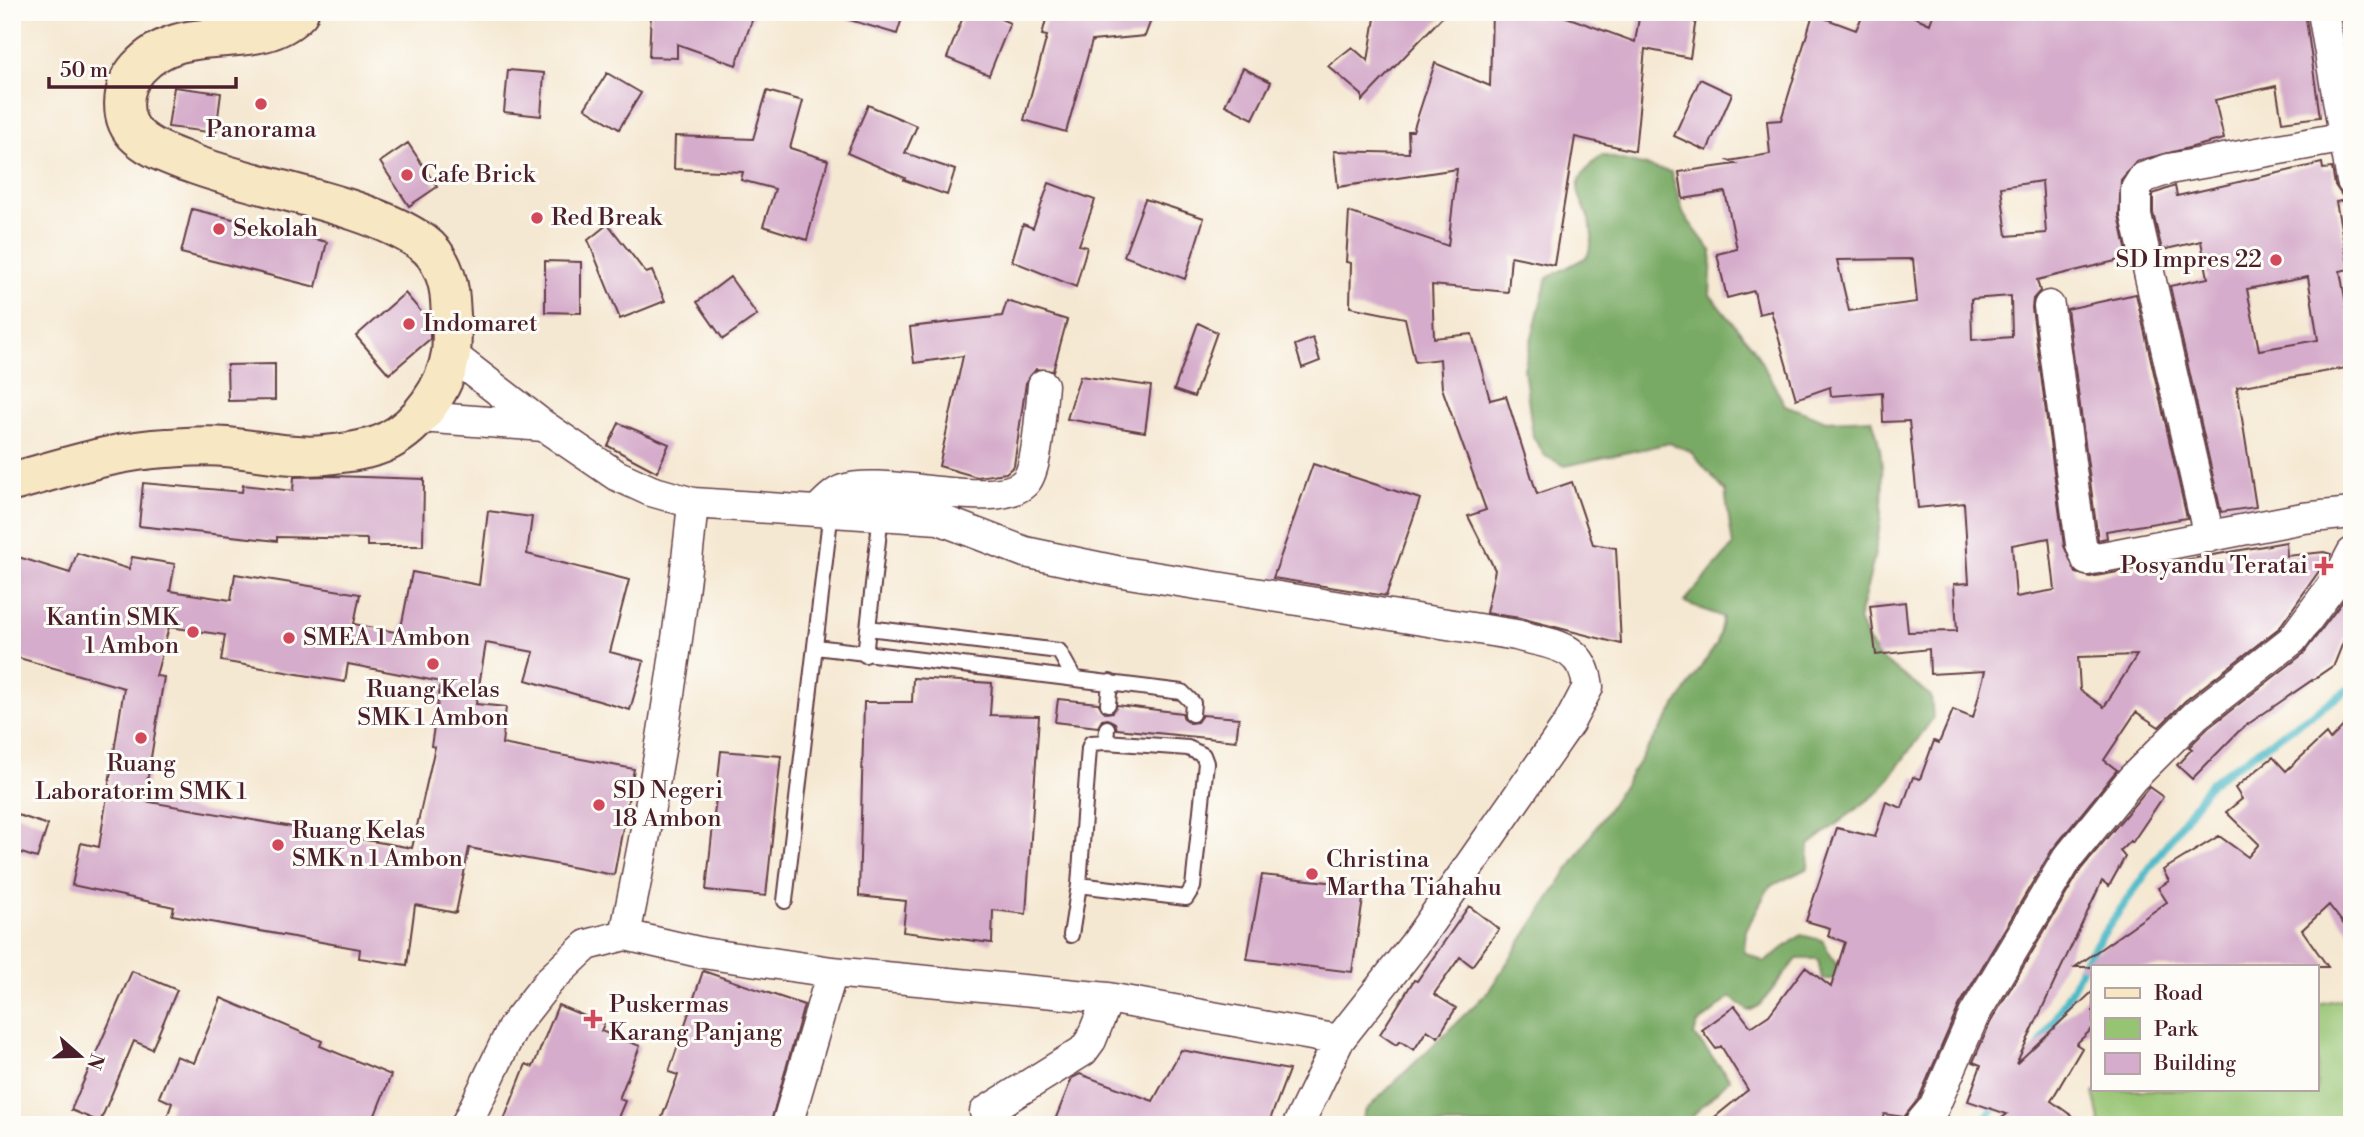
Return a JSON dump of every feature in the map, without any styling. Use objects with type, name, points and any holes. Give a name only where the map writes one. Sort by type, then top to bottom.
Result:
[{"type":"street","points":[[12,482],[76,464],[162,448],[223,447],[324,455],[387,442],[420,417],[440,384],[451,354],[450,296],[442,265],[426,244],[354,212],[210,171],[161,152],[137,136],[126,119],[123,95],[136,70],[153,55],[175,42],[260,34],[289,23],[299,12]]},
{"type":"street","points":[[2323,12],[2352,181]]},
{"type":"street","points":[[2209,537],[2136,215],[2136,189],[2143,178],[2169,169],[2346,138]]},
{"type":"street","points":[[2049,306],[2081,544],[2087,560],[2303,518],[2352,513]]},
{"type":"street","points":[[451,354],[544,426],[617,475],[651,491],[693,503],[939,519],[1025,552],[1116,571],[1516,635],[1571,650],[1582,661],[1588,687],[1569,723],[1414,945],[1339,1040],[1298,1125]]},
{"type":"street","points":[[824,510],[840,490],[868,484],[976,495],[1008,494],[1027,480],[1036,448],[1043,385]]},
{"type":"street","points":[[420,417],[544,426]]},
{"type":"street","points":[[625,934],[648,827],[681,621],[693,503]]},
{"type":"street","points":[[1926,1116],[1974,1015],[2067,859],[2132,779],[2196,715],[2292,640],[2341,574],[2352,553]]},
{"type":"street","points":[[466,1125],[513,1027],[549,981],[587,945],[625,934],[703,953],[832,972],[1108,998],[1339,1040]]},
{"type":"street","points":[[787,1125],[832,972]]},
{"type":"street","points":[[985,1112],[1083,1051],[1091,1040],[1108,998]]},
{"type":"lane","points":[[785,901],[816,647],[824,510]]},
{"type":"lane","points":[[865,654],[881,514]]},
{"type":"lane","points":[[868,628],[1059,650],[1074,678]]},
{"type":"lane","points":[[816,647],[1182,692],[1193,703],[1192,714]]},
{"type":"lane","points":[[1108,704],[1110,682]]},
{"type":"lane","points":[[1071,935],[1079,885],[1088,748],[1091,743],[1107,735],[1189,742],[1206,762],[1190,893],[1186,898],[1079,885]]},
{"type":"green space","points":[[1602,155],[1671,172],[1684,215],[1712,252],[1710,295],[1753,347],[1785,405],[1826,421],[1872,419],[1879,443],[1883,494],[1871,572],[1858,621],[1876,655],[1931,696],[1933,718],[1880,791],[1809,845],[1808,868],[1769,887],[1746,930],[1744,952],[1765,962],[1801,935],[1822,940],[1844,978],[1822,980],[1818,959],[1797,959],[1759,1006],[1749,1011],[1731,997],[1697,1025],[1694,1035],[1730,1079],[1683,1125],[1359,1125],[1366,1110],[1488,992],[1717,643],[1723,617],[1684,602],[1733,546],[1725,491],[1690,451],[1670,443],[1565,466],[1545,456],[1533,437],[1524,368],[1547,278],[1587,257],[1592,235],[1578,186],[1581,177]]},
{"type":"green space","points":[[2352,997],[2352,1125],[2101,1125],[2096,1092],[2318,1092],[2318,1004]]},
{"type":"building","points":[[651,12],[755,12],[736,65],[677,44],[677,58],[649,57]]},
{"type":"building","points":[[841,12],[904,12],[897,34],[840,17]]},
{"type":"building","points":[[965,12],[985,12],[1010,23],[989,75],[947,58]]},
{"type":"building","points":[[1048,12],[1154,12],[1145,36],[1092,41],[1066,132],[1024,120],[1047,36],[1042,35]]},
{"type":"building","points":[[1376,12],[1447,12],[1362,101],[1362,95],[1328,66],[1352,47],[1368,61]]},
{"type":"building","points":[[1492,12],[1553,12],[1635,42],[1640,12],[1697,12],[1690,58],[1645,49],[1635,151],[1575,137],[1554,265],[1511,256],[1508,292],[1432,285],[1434,338],[1472,334],[1490,400],[1506,396],[1537,494],[1572,482],[1593,544],[1616,548],[1621,644],[1520,618],[1486,613],[1495,570],[1468,516],[1486,510],[1442,388],[1440,359],[1415,362],[1405,318],[1350,307],[1351,263],[1346,262],[1349,212],[1448,246],[1457,169],[1338,187],[1334,151],[1409,153],[1408,131],[1413,131],[1435,63],[1490,86]]},
{"type":"building","points":[[1864,12],[1904,12],[1930,24],[1934,12],[2305,12],[2320,117],[2282,122],[2276,86],[2215,100],[2224,139],[2137,161],[2121,180],[2119,215],[2128,258],[2037,280],[2040,291],[2033,299],[2032,308],[2064,546],[2076,573],[2090,577],[2286,542],[2287,556],[2324,552],[2331,554],[2279,628],[2185,701],[2159,727],[2136,712],[2104,760],[2117,770],[2052,850],[1959,1006],[1919,1098],[1904,1117],[1884,1114],[1880,1125],[1705,1125],[1748,1090],[1721,1046],[1716,1049],[1702,1030],[1735,1006],[1751,1027],[1769,1015],[1805,967],[1831,987],[1845,942],[1828,936],[1830,928],[1806,921],[1837,828],[1875,837],[1886,802],[1902,808],[1913,777],[1920,779],[1934,741],[1939,743],[1953,710],[1973,718],[1985,671],[1930,674],[1929,649],[1876,655],[1870,606],[1905,602],[1908,632],[1957,631],[1954,584],[1969,583],[1964,503],[1918,508],[1909,421],[1883,422],[1882,392],[1831,396],[1830,387],[1796,399],[1771,311],[1759,314],[1754,291],[1727,298],[1717,254],[1737,249],[1725,192],[1683,199],[1679,172],[1736,164],[1729,161],[1770,154],[1767,121],[1781,120],[1813,14],[1856,30]],"holes":[[[2042,181],[2046,233],[2007,236],[2001,187]],[[1913,259],[1917,302],[1849,311],[1837,260]],[[2011,296],[2012,337],[1972,340],[1971,299]],[[2049,538],[2055,590],[2016,597],[2012,545]],[[2137,655],[2104,707],[2080,690],[2078,657]]]},
{"type":"building","points":[[1243,68],[1271,82],[1253,119],[1225,105]]},
{"type":"building","points":[[508,70],[544,73],[541,116],[504,112]]},
{"type":"building","points":[[607,73],[641,93],[619,129],[585,108]]},
{"type":"building","points":[[1700,79],[1732,94],[1707,151],[1674,136]]},
{"type":"building","points":[[174,87],[221,93],[216,133],[168,127]]},
{"type":"building","points":[[767,91],[803,101],[790,148],[828,160],[807,240],[763,226],[775,189],[741,180],[743,172],[674,169],[675,136],[753,139]]},
{"type":"building","points":[[868,105],[917,126],[905,153],[955,170],[947,195],[904,180],[905,178],[847,153]]},
{"type":"building","points":[[408,143],[437,187],[409,206],[380,162]]},
{"type":"building","points":[[2322,163],[2323,169],[2332,168],[2335,185],[2345,200],[2336,202],[2349,269],[2340,271],[2352,337],[2352,367],[2237,387],[2256,507],[2221,512],[2170,286],[2208,278],[2201,241],[2162,250],[2153,213],[2153,194],[2175,186],[2177,196]],"holes":[[[2308,277],[2318,340],[2259,350],[2247,289]]]},
{"type":"building","points":[[1049,183],[1095,200],[1079,245],[1087,247],[1076,287],[1012,261],[1023,224],[1033,228]]},
{"type":"building","points":[[1145,199],[1204,218],[1185,279],[1124,256]]},
{"type":"building","points":[[192,209],[327,242],[316,287],[181,253]]},
{"type":"building","points":[[608,224],[646,273],[652,271],[665,301],[620,319],[588,240]]},
{"type":"building","points":[[545,261],[581,262],[581,313],[545,312]]},
{"type":"building","points":[[730,277],[757,315],[723,339],[697,302]]},
{"type":"building","points":[[405,293],[430,322],[430,339],[389,374],[356,336]]},
{"type":"building","points":[[2136,294],[2187,518],[2106,531],[2107,538],[2098,540],[2067,309]]},
{"type":"building","points":[[1007,301],[1067,320],[1053,371],[1036,369],[1026,383],[1014,466],[1006,473],[977,477],[939,466],[963,356],[914,363],[910,327],[1002,316]]},
{"type":"building","points":[[1198,323],[1217,332],[1194,397],[1174,390]]},
{"type":"building","points":[[1313,338],[1320,361],[1302,368],[1295,345]]},
{"type":"building","points":[[275,364],[275,400],[228,401],[227,365]]},
{"type":"building","points":[[1080,376],[1151,386],[1145,432],[1067,419]]},
{"type":"building","points":[[619,423],[669,444],[657,472],[608,446]]},
{"type":"building","points":[[1313,464],[1420,499],[1386,596],[1273,578]]},
{"type":"building","points":[[294,477],[424,479],[423,546],[367,546],[367,539],[277,537],[277,541],[139,526],[143,483],[242,492],[243,485],[293,491]]},
{"type":"building","points":[[488,511],[532,517],[527,554],[629,580],[610,652],[644,661],[630,710],[526,680],[534,652],[486,643],[476,704],[506,707],[502,744],[634,769],[614,875],[469,848],[456,913],[415,905],[407,965],[359,958],[360,949],[172,915],[174,907],[72,885],[81,843],[99,847],[124,688],[12,656],[12,555],[70,573],[77,553],[129,569],[132,557],[175,564],[170,591],[231,600],[235,574],[360,594],[354,624],[400,633],[412,572],[479,585]],"holes":[[[169,627],[225,635],[221,661],[345,682],[348,664],[441,682],[431,746],[435,747],[412,848],[144,801],[164,677],[156,676]]]},
{"type":"building","points":[[2352,589],[2352,620],[2334,665],[2241,729],[2192,779],[2177,765],[2192,749],[2189,747],[2208,728],[2303,654]]},
{"type":"building","points":[[913,678],[992,683],[990,715],[1039,716],[1026,914],[993,910],[992,943],[903,932],[906,901],[859,896],[864,702],[912,702]]},
{"type":"building","points":[[1058,699],[1098,703],[1106,713],[1113,712],[1117,705],[1182,713],[1184,719],[1190,723],[1197,722],[1202,715],[1239,718],[1236,741],[1117,729],[1115,723],[1108,719],[1102,720],[1098,727],[1055,722]]},
{"type":"building","points":[[2352,717],[2352,935],[2329,905],[2302,930],[2328,967],[2075,967],[2167,902],[2158,888],[2169,881],[2163,870],[2219,836],[2248,857],[2259,844],[2226,812],[2242,799],[2235,788],[2273,757],[2286,771],[2326,734],[2330,740]]},
{"type":"building","points":[[721,751],[781,756],[766,896],[706,890]]},
{"type":"building","points":[[2149,787],[2163,797],[2132,843],[2130,841],[2120,851],[2125,857],[2109,886],[2102,881],[2016,1064],[2091,993],[2091,1030],[2076,1044],[2082,1048],[2051,1101],[2085,1125],[1993,1125],[2007,1114],[1968,1101],[1981,1065],[1973,1062],[1990,1023],[2081,869]]},
{"type":"building","points":[[12,813],[48,825],[37,858],[12,850]]},
{"type":"building","points":[[1262,875],[1365,886],[1352,972],[1247,959]]},
{"type":"building","points":[[1469,906],[1499,929],[1472,966],[1460,957],[1434,994],[1456,1008],[1438,1037],[1427,1030],[1414,1050],[1400,1041],[1396,1045],[1380,1034],[1414,980],[1417,981]]},
{"type":"building","points":[[132,971],[177,990],[152,1049],[134,1041],[100,1122],[71,1110]]},
{"type":"building","points":[[703,971],[804,1005],[770,1125],[659,1125],[678,1075],[669,1072]]},
{"type":"building","points":[[221,998],[322,1041],[320,1046],[391,1075],[371,1125],[164,1125],[172,1103],[159,1097],[176,1056],[194,1063]]},
{"type":"building","points":[[558,1005],[604,1024],[601,1031],[640,1046],[619,1099],[625,1101],[615,1125],[502,1125],[526,1064],[533,1067]]},
{"type":"building","points":[[1181,1050],[1289,1070],[1268,1125],[1053,1125],[1072,1078],[1080,1074],[1153,1101]]},
{"type":"waterway","points":[[2038,1048],[2074,985],[2084,961],[2210,783],[2352,687]]},
{"type":"waterway","points":[[1978,1125],[2000,1102]]},
{"type":"place","name":"Panorama","points":[[261,104]]},
{"type":"place","name":"Cafe Brick","points":[[407,175]]},
{"type":"place","name":"Red Break","points":[[537,218]]},
{"type":"place","name":"Sekolah","points":[[219,229]]},
{"type":"place","name":"SD Impres 22","points":[[2276,260]]},
{"type":"place","name":"Indomaret","points":[[409,324]]},
{"type":"place","name":"Posyandu Teratai","points":[[2324,566]]},
{"type":"place","name":"Kantin SMK 1 Ambon","points":[[193,632]]},
{"type":"place","name":"SMEA 1 Ambon","points":[[289,638]]},
{"type":"place","name":"Ruang Kelas SMK 1 Ambon","points":[[433,664]]},
{"type":"place","name":"Ruang Laboratorim SMK 1","points":[[141,738]]},
{"type":"place","name":"SD Negeri 18 Ambon","points":[[599,805]]},
{"type":"place","name":"Ruang Kelas SMK n 1 Ambon","points":[[278,845]]},
{"type":"place","name":"Christina Martha Tiahahu","points":[[1312,874]]},
{"type":"place","name":"Puskermas Karang Panjang","points":[[593,1019]]}]
